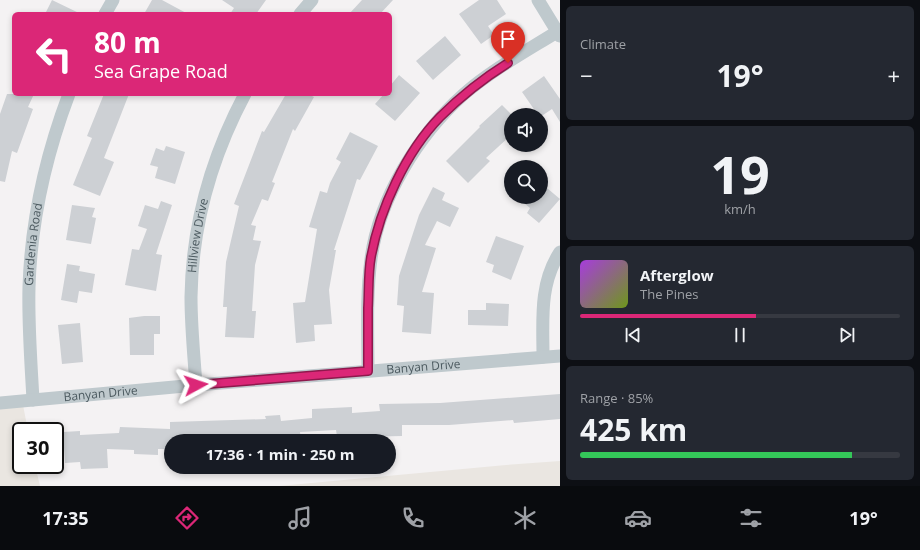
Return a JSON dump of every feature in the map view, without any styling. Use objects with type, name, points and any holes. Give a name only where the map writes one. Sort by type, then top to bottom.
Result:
[{"type":"street","points":[[106,12],[113,0]]},
{"type":"street","points":[[302,12],[312,0]]},
{"type":"street","points":[[368,371],[369,287],[371,258],[375,237],[390,196],[400,176],[425,135],[439,118],[465,93],[496,70],[559,33],[538,0]]},
{"type":"street","name":"Gardenia Road","points":[[33,400],[29,286],[35,225],[51,153],[68,96]]},
{"type":"street","name":"Hillview Drive","points":[[196,385],[191,297],[192,271],[200,220],[206,190],[215,162],[225,136],[244,96]]},
{"type":"street","points":[[543,357],[543,304],[545,289],[552,266],[560,252]]},
{"type":"street","name":"Banyan Drive","points":[[0,403],[196,385],[560,356]]},
{"type":"shaded area","points":[[23,405],[26,422],[12,422],[12,474],[37,474],[40,486],[0,486],[0,406]]},
{"type":"shaded area","points":[[560,461],[560,486],[279,486],[506,465]]},
{"type":"building","points":[[52,0],[77,12],[46,12]]},
{"type":"building","points":[[152,0],[162,0],[184,12],[145,12]]},
{"type":"building","points":[[222,0],[266,0],[257,12],[231,12],[234,8]]},
{"type":"building","points":[[362,0],[393,0],[382,12],[351,12]]},
{"type":"building","points":[[479,0],[497,0],[506,14],[488,26],[494,35],[481,44],[459,14]]},
{"type":"building","points":[[445,36],[461,55],[433,80],[416,61]]},
{"type":"building","points":[[399,75],[420,93],[395,121],[375,104],[382,96],[392,96],[392,84]]},
{"type":"building","points":[[544,76],[560,99],[560,122],[552,109],[548,112],[548,108],[533,108],[522,92]]},
{"type":"building","points":[[7,94],[12,94],[12,96],[33,96],[28,107],[33,109],[17,153],[12,151],[5,182],[0,181],[0,114]]},
{"type":"building","points":[[103,96],[128,96],[104,158],[114,162],[100,196],[73,185],[92,138],[87,136]]},
{"type":"building","points":[[285,96],[314,97],[295,131],[293,129],[272,182],[275,183],[268,201],[262,199],[251,225],[256,226],[253,240],[261,241],[255,265],[252,311],[256,311],[254,338],[225,337],[227,307],[223,307],[226,262],[239,206],[234,204],[262,131],[264,132]]},
{"type":"building","points":[[502,105],[505,108],[504,141],[486,158],[490,161],[468,183],[446,161],[480,127],[479,126]]},
{"type":"building","points":[[350,132],[378,146],[360,180],[357,179],[334,250],[336,250],[329,290],[332,324],[314,325],[315,341],[296,343],[293,303],[305,302],[317,229],[309,227],[320,191],[327,193],[330,183],[341,162],[336,159]]},
{"type":"building","points":[[166,146],[185,152],[175,184],[155,178],[158,167],[150,165],[156,148],[164,151]]},
{"type":"building","points":[[433,187],[445,193],[442,200],[459,208],[450,227],[437,221],[425,245],[436,248],[422,292],[434,293],[431,334],[402,332],[404,306],[397,305],[399,276],[419,215]]},
{"type":"building","points":[[548,189],[560,199],[539,223],[527,213],[530,208],[525,204],[548,204]]},
{"type":"building","points":[[161,201],[172,205],[156,254],[162,255],[156,291],[125,285],[132,249],[139,250],[147,229],[138,226],[145,205],[158,209]]},
{"type":"building","points":[[72,205],[95,208],[92,217],[96,218],[91,244],[66,240]]},
{"type":"building","points":[[496,236],[524,246],[511,280],[492,272],[494,265],[486,262]]},
{"type":"building","points":[[67,264],[80,266],[79,271],[95,274],[92,293],[79,291],[77,303],[61,300]]},
{"type":"building","points":[[486,303],[509,304],[508,326],[468,325],[468,310],[486,310]]},
{"type":"building","points":[[160,316],[160,334],[154,334],[154,355],[130,355],[129,318]]},
{"type":"building","points":[[80,323],[83,362],[62,364],[58,325]]},
{"type":"building","points":[[560,394],[560,419],[514,423],[513,420],[449,425],[402,425],[402,436],[396,436],[396,434],[337,434],[336,430],[300,432],[300,434],[164,434],[164,449],[158,449],[158,455],[134,454],[134,450],[107,449],[108,468],[81,469],[80,462],[65,463],[64,432],[80,431],[80,435],[119,433],[120,427],[170,429],[170,422],[266,419],[265,416],[280,415],[281,421],[312,418],[312,409],[352,407],[352,413],[380,411],[379,404],[440,403]]},
{"type":"route","points":[[196,385],[368,371],[369,272],[375,237],[390,196],[412,154],[439,118],[465,93],[508,63]]}]
